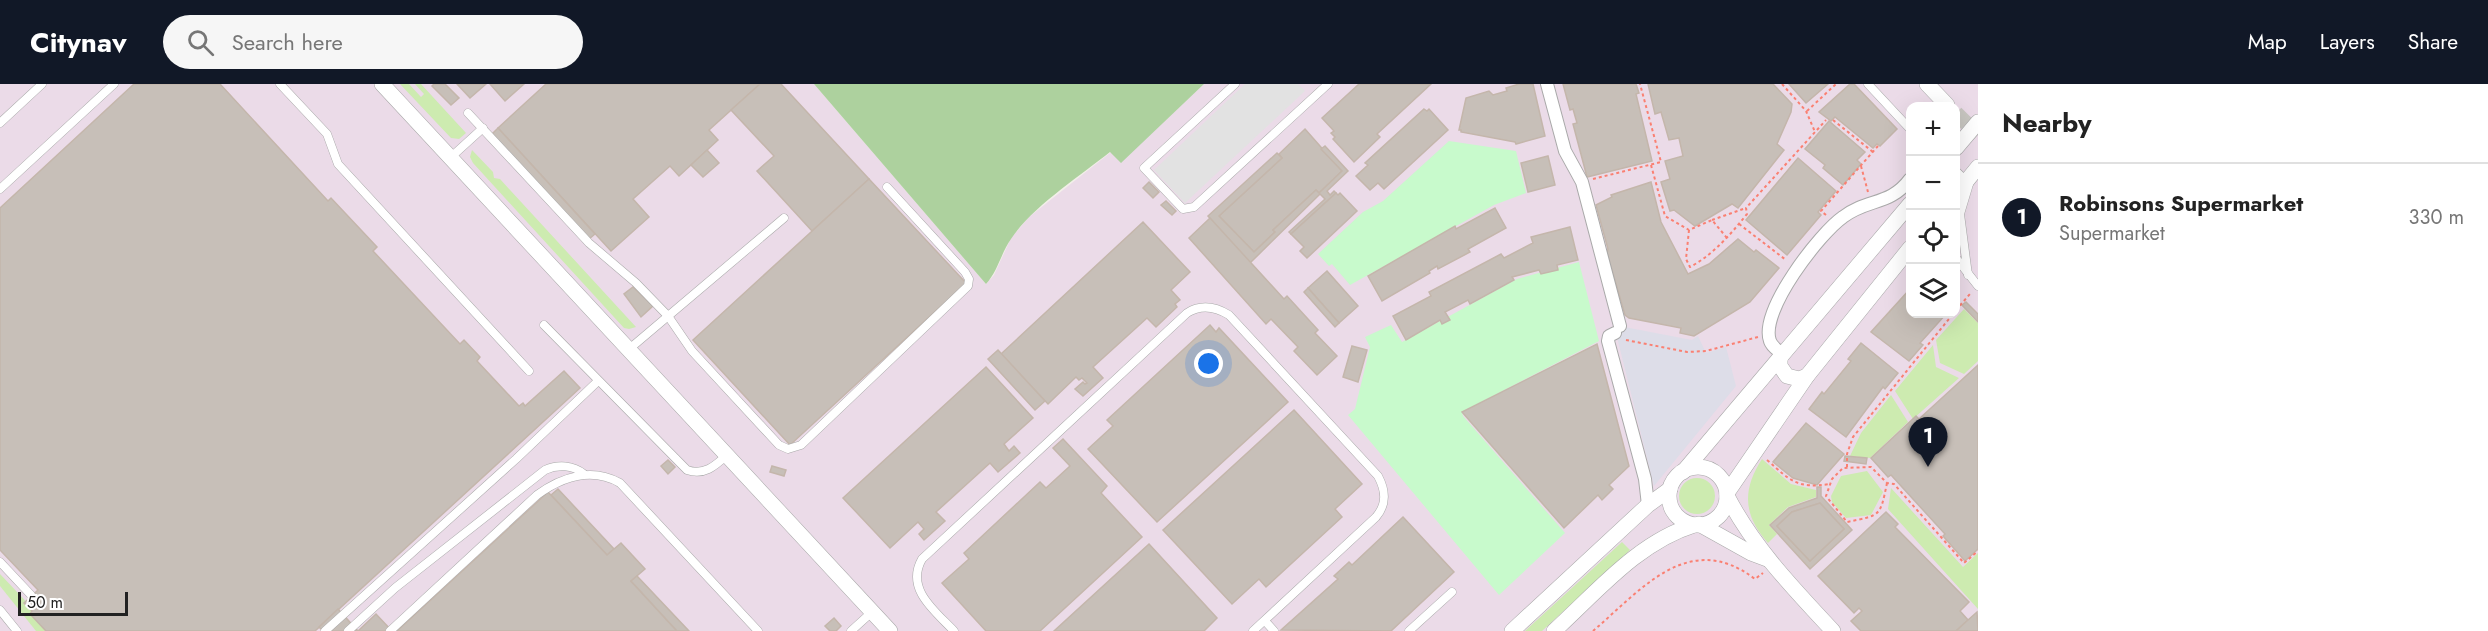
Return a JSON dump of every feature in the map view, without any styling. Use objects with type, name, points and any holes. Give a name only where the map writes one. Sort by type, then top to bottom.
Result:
[{"type":"street","points":[[382,84],[890,631]]},
{"type":"street","points":[[1547,84],[1565,151],[1582,182],[1618,329],[1611,334],[1608,341],[1645,479],[1648,506]]},
{"type":"street","points":[[1927,84],[1944,102]]},
{"type":"street","points":[[1960,143],[1978,122]]},
{"type":"street","points":[[1961,176],[1978,167]]},
{"type":"street","points":[[1807,376],[1798,379],[1787,376],[1780,366],[1781,356],[1770,342],[1769,333],[1780,294],[1835,224],[1850,212],[1897,194],[1906,184]]},
{"type":"street","points":[[1769,562],[1697,525],[1683,521],[1674,512],[1669,501],[1670,489],[1675,479],[1906,210]]},
{"type":"street","points":[[1554,631],[1655,542],[1679,529],[1707,524],[1719,517],[1726,506],[1727,494],[1807,376],[1906,254]]},
{"type":"street","points":[[1683,471],[1705,468],[1716,473],[1724,482],[1737,515],[1759,543],[1769,562],[1833,631]]},
{"type":"street","points":[[1512,631],[1648,506],[1670,489]]},
{"type":"lane","points":[[0,123],[42,84]]},
{"type":"lane","points":[[0,189],[114,84]]},
{"type":"lane","points":[[279,84],[327,134],[338,164],[530,371]]},
{"type":"lane","points":[[1235,84],[1144,168],[1183,209],[1194,207],[1328,84]]},
{"type":"lane","points":[[1868,84],[1906,124]]},
{"type":"lane","points":[[468,113],[589,243],[636,282],[668,316],[692,351],[779,445],[788,449],[801,445],[968,286],[969,279],[965,272],[887,187]]},
{"type":"lane","points":[[450,159],[483,128]]},
{"type":"lane","points":[[1961,176],[1969,187],[1960,214],[1968,275]]},
{"type":"lane","points":[[628,350],[784,218]]},
{"type":"lane","points":[[1960,264],[1978,286]]},
{"type":"lane","points":[[954,631],[920,593],[916,575],[922,558],[1187,313],[1203,307],[1217,309],[1229,315],[1378,476],[1384,491],[1384,505],[1376,517],[1253,631]]},
{"type":"lane","points":[[544,325],[687,470],[705,471],[727,455]]},
{"type":"lane","points":[[325,631],[516,459],[598,381]]},
{"type":"lane","points":[[348,631],[395,588],[545,470],[562,466],[576,469],[584,474]]},
{"type":"lane","points":[[390,631],[537,495],[557,481],[584,474],[607,477],[620,483],[758,631]]},
{"type":"lane","points":[[0,562],[31,595]]},
{"type":"lane","points":[[1409,631],[1452,592]]},
{"type":"lane","points":[[0,610],[17,631]]},
{"type":"lane","points":[[851,631],[872,612]]},
{"type":"lane","points":[[1265,621],[1274,631]]},
{"type":"path","points":[[1582,182],[1661,162],[1640,84]]},
{"type":"path","points":[[1782,84],[1806,111],[1815,132]]},
{"type":"path","points":[[1806,111],[1836,84]]},
{"type":"path","points":[[1689,230],[1746,208],[1826,120]]},
{"type":"path","points":[[1833,120],[1873,152]]},
{"type":"path","points":[[1835,224],[1821,212],[1878,146]]},
{"type":"path","points":[[1651,165],[1665,216],[1689,230]]},
{"type":"path","points":[[1861,166],[1872,203]]},
{"type":"path","points":[[1689,230],[1686,259],[1690,267],[1708,258],[1727,238],[1747,214],[1746,208]]},
{"type":"path","points":[[1712,220],[1727,238]]},
{"type":"path","points":[[1739,224],[1797,270]]},
{"type":"path","points":[[1960,306],[1978,286]]},
{"type":"path","points":[[1847,467],[1847,454],[1853,437],[1950,318]]},
{"type":"path","points":[[1618,329],[1624,340],[1687,352],[1706,351],[1769,333]]},
{"type":"path","points":[[1760,445],[1770,454],[1766,459],[1791,481],[1810,487],[1830,484]]},
{"type":"path","points":[[1887,483],[1881,510],[1875,517],[1847,522],[1826,496],[1830,484],[1843,468],[1871,467],[1887,483],[1894,484],[1964,563],[1978,551]]},
{"type":"path","points":[[1593,631],[1658,576],[1676,565],[1693,560],[1709,559],[1734,566],[1755,579],[1769,562]]},
{"type":"shaded area","points":[[0,84],[814,84],[986,284],[994,275],[1011,238],[1029,217],[1111,152],[1121,162],[1204,84],[1978,84],[1978,631],[0,631]]},
{"type":"shaded area","points":[[1245,84],[1298,84],[1305,91],[1185,203],[1154,170]]},
{"type":"shaded area","points":[[1614,325],[1692,340],[1698,336],[1706,353],[1726,347],[1736,386],[1654,486]]},
{"type":"green space","points":[[400,84],[409,84],[421,97],[424,94],[415,84],[421,84],[466,133],[459,139],[451,138]]},
{"type":"green space","points":[[814,84],[1204,84],[1121,163],[1110,152],[1031,215],[1011,239],[986,284]]},
{"type":"green space","points":[[1449,141],[1516,151],[1526,193],[1494,205],[1350,285],[1332,264],[1329,266],[1318,254],[1363,212],[1383,201]]},
{"type":"green space","points":[[472,150],[493,172],[494,178],[500,179],[636,327],[624,328],[473,163],[470,157]]},
{"type":"green space","points":[[1579,262],[1599,341],[1462,412],[1463,416],[1565,533],[1499,595],[1348,415],[1355,409],[1370,347],[1365,337],[1391,325],[1402,342],[1517,279]]},
{"type":"green space","points":[[1964,309],[1978,323],[1978,361],[1964,374],[1940,363],[1936,340],[1956,318],[1960,318],[1960,313]]},
{"type":"green space","points":[[1933,345],[1936,367],[1959,378],[1913,419],[1895,391]]},
{"type":"green space","points":[[1891,395],[1908,422],[1870,458],[1850,456],[1861,433]]},
{"type":"green space","points":[[1762,459],[1791,484],[1816,490],[1816,497],[1788,507],[1769,525],[1777,534],[1768,543],[1754,522],[1748,502],[1751,481]]},
{"type":"green space","points":[[1867,471],[1883,492],[1871,515],[1846,518],[1832,502],[1831,496],[1841,476]]},
{"type":"green space","points":[[1697,478],[1710,483],[1715,496],[1710,509],[1697,514],[1684,509],[1679,496],[1684,483]]},
{"type":"green space","points":[[1891,488],[1963,567],[1978,553],[1978,609],[1888,509]]},
{"type":"green space","points":[[1622,542],[1630,550],[1542,631],[1525,631]]},
{"type":"green space","points":[[0,574],[54,631],[36,631],[0,586]]},
{"type":"building","points":[[134,84],[220,84],[328,201],[331,198],[377,247],[373,251],[460,344],[464,340],[480,357],[477,361],[519,406],[523,403],[525,406],[564,371],[580,388],[315,631],[46,631],[30,614],[32,611],[24,603],[38,590],[0,550],[0,208]]},
{"type":"building","points":[[445,84],[459,98],[451,105],[432,86]]},
{"type":"building","points":[[457,84],[486,84],[470,98]]},
{"type":"building","points":[[490,84],[524,84],[505,101]]},
{"type":"building","points":[[546,84],[760,84],[709,130],[718,140],[679,176],[670,166],[633,199],[649,217],[611,251],[498,128]]},
{"type":"building","points":[[760,84],[781,84],[869,179],[812,231],[757,171],[774,156],[731,110]]},
{"type":"building","points":[[1359,84],[1431,84],[1377,134],[1380,137],[1354,162],[1333,139],[1335,137],[1331,133],[1334,131],[1322,118]]},
{"type":"building","points":[[1519,84],[1533,84],[1545,136],[1516,144],[1459,130],[1466,98],[1489,91],[1493,95]]},
{"type":"building","points":[[1563,84],[1636,84],[1639,93],[1636,94],[1652,161],[1587,177],[1573,124],[1577,123],[1573,109],[1570,110]]},
{"type":"building","points":[[1648,84],[1773,84],[1792,104],[1791,112],[1777,144],[1784,150],[1738,208],[1732,204],[1695,226],[1674,210],[1670,211],[1661,182],[1670,179],[1665,161],[1683,156],[1679,138],[1669,140],[1661,112],[1655,114]]},
{"type":"building","points":[[1789,84],[1828,84],[1806,103]]},
{"type":"building","points":[[1850,84],[1854,84],[1897,129],[1880,146],[1877,144],[1873,148],[1835,117],[1831,121],[1819,112]]},
{"type":"building","points":[[1424,109],[1427,111],[1429,109],[1448,130],[1384,189],[1378,183],[1370,190],[1356,176],[1368,165],[1365,163]]},
{"type":"building","points":[[1829,121],[1865,152],[1857,160],[1861,164],[1843,185],[1823,168],[1825,165],[1805,149]]},
{"type":"building","points":[[498,128],[595,234],[589,239],[492,134]]},
{"type":"building","points":[[1305,129],[1342,171],[1319,193],[1316,190],[1273,230],[1275,232],[1254,252],[1219,216],[1282,158],[1279,154]]},
{"type":"building","points":[[1325,146],[1348,171],[1327,191],[1330,195],[1334,191],[1336,193],[1291,234],[1289,232],[1325,199],[1320,194],[1250,263],[1208,216],[1277,153],[1282,158],[1219,216],[1254,252],[1275,232],[1273,230],[1316,190],[1319,193],[1342,171],[1321,149]]},
{"type":"building","points":[[707,150],[719,163],[703,177],[691,165]]},
{"type":"building","points":[[1548,156],[1555,185],[1528,192],[1521,163]]},
{"type":"building","points":[[1798,158],[1836,191],[1818,212],[1821,215],[1787,255],[1746,220]]},
{"type":"building","points":[[869,179],[966,283],[790,445],[693,340]]},
{"type":"building","points":[[1149,182],[1159,192],[1153,198],[1143,188]]},
{"type":"building","points":[[1651,182],[1661,222],[1688,274],[1709,264],[1738,239],[1779,268],[1750,302],[1694,336],[1680,333],[1681,328],[1629,318],[1625,315],[1607,253],[1608,249],[1596,205],[1612,197],[1611,195]]},
{"type":"building","points":[[1336,193],[1338,195],[1340,193],[1357,211],[1307,258],[1300,251],[1304,247],[1291,234]]},
{"type":"building","points":[[1166,201],[1176,211],[1172,215],[1161,205]]},
{"type":"building","points":[[1495,208],[1506,228],[1468,249],[1470,252],[1438,269],[1437,266],[1429,271],[1430,273],[1382,301],[1368,276],[1455,226],[1456,229]]},
{"type":"building","points":[[1210,218],[1284,299],[1287,296],[1318,330],[1315,333],[1337,356],[1317,375],[1294,351],[1298,347],[1271,319],[1266,324],[1189,238]]},
{"type":"building","points":[[1143,222],[1190,272],[1171,290],[1180,300],[1175,304],[1177,307],[1156,327],[1147,318],[1093,367],[1103,378],[1083,396],[1075,389],[1083,382],[1087,383],[1082,378],[1079,380],[1076,377],[1048,404],[1001,354]]},
{"type":"building","points":[[1570,227],[1578,260],[1557,265],[1558,270],[1541,274],[1539,270],[1512,277],[1514,280],[1470,304],[1468,300],[1445,312],[1450,320],[1442,324],[1440,320],[1406,340],[1393,316],[1431,296],[1429,292],[1501,254],[1504,258],[1533,243],[1531,237]]},
{"type":"building","points":[[1327,271],[1358,306],[1339,323],[1308,288]]},
{"type":"building","points":[[633,287],[653,306],[641,317],[624,294]]},
{"type":"building","points":[[1308,288],[1339,323],[1335,327],[1304,292]]},
{"type":"building","points":[[1906,293],[1906,318],[1942,318],[1920,343],[1923,345],[1909,361],[1871,332]]},
{"type":"building","points":[[1966,302],[1978,314],[1978,322],[1962,305]]},
{"type":"building","points":[[1210,325],[1216,332],[1219,328],[1288,402],[1157,522],[1088,449],[1113,426],[1107,420]]},
{"type":"building","points":[[1861,343],[1898,373],[1885,389],[1883,387],[1846,437],[1809,409],[1851,361],[1848,359]]},
{"type":"building","points":[[1597,344],[1629,466],[1609,485],[1613,489],[1602,500],[1598,495],[1564,528],[1462,412]]},
{"type":"building","points":[[1352,346],[1367,350],[1358,382],[1343,377]]},
{"type":"building","points":[[998,350],[1045,401],[1035,410],[988,359]]},
{"type":"building","points":[[1978,365],[1978,549],[1965,561],[1943,536],[1945,534],[1891,475],[1888,477],[1871,458],[1916,416],[1919,419]]},
{"type":"building","points":[[986,367],[1033,418],[1004,444],[1009,451],[1014,446],[1020,453],[998,472],[990,463],[936,512],[945,521],[924,540],[919,534],[924,529],[918,522],[890,548],[843,498]]},
{"type":"building","points":[[1294,410],[1362,484],[1335,509],[1342,517],[1266,587],[1259,579],[1232,604],[1163,530]]},
{"type":"building","points":[[1806,423],[1844,454],[1817,485],[1793,478],[1773,462]]},
{"type":"building","points":[[1063,439],[1107,486],[1101,493],[1142,537],[1040,631],[986,631],[942,583],[969,559],[964,553],[1040,482],[1046,488],[1070,466],[1053,448]]},
{"type":"building","points":[[1845,456],[1867,458],[1866,464],[1844,461]]},
{"type":"building","points":[[668,460],[675,467],[668,474],[661,466]]},
{"type":"building","points":[[772,466],[786,470],[784,476],[770,472]]},
{"type":"building","points":[[1817,487],[1821,487],[1821,496],[1852,530],[1810,569],[1770,525],[1789,508],[1817,498]],"holes":[[[1820,503],[1844,529],[1810,561],[1777,526],[1792,512]]]},
{"type":"building","points":[[558,489],[614,549],[607,555],[551,495]]},
{"type":"building","points":[[548,492],[607,555],[621,543],[645,569],[631,581],[677,631],[397,631]]},
{"type":"building","points":[[1820,503],[1844,529],[1810,561],[1777,526],[1792,512]]},
{"type":"building","points":[[1886,512],[1898,524],[1895,527],[1969,602],[1960,611],[1968,620],[1956,631],[1861,631],[1851,621],[1862,611],[1859,608],[1854,613],[1818,576]]},
{"type":"building","points":[[1403,517],[1454,572],[1391,631],[1281,630],[1338,579],[1334,576],[1349,562],[1352,565]]},
{"type":"building","points":[[1149,544],[1217,618],[1204,631],[1054,631]]},
{"type":"building","points":[[637,576],[689,631],[677,631],[631,581]]},
{"type":"building","points":[[338,609],[358,631],[323,631],[319,627]]},
{"type":"building","points":[[1977,612],[1978,631],[1956,631],[1968,620]]},
{"type":"building","points":[[376,614],[392,631],[358,631]]},
{"type":"building","points":[[834,618],[841,626],[836,631],[830,631],[825,626]]},
{"type":"tunnel","points":[[1960,117],[1978,135]]},
{"type":"place","name":"Robinsons Supermarket","points":[[1928,467]]}]
